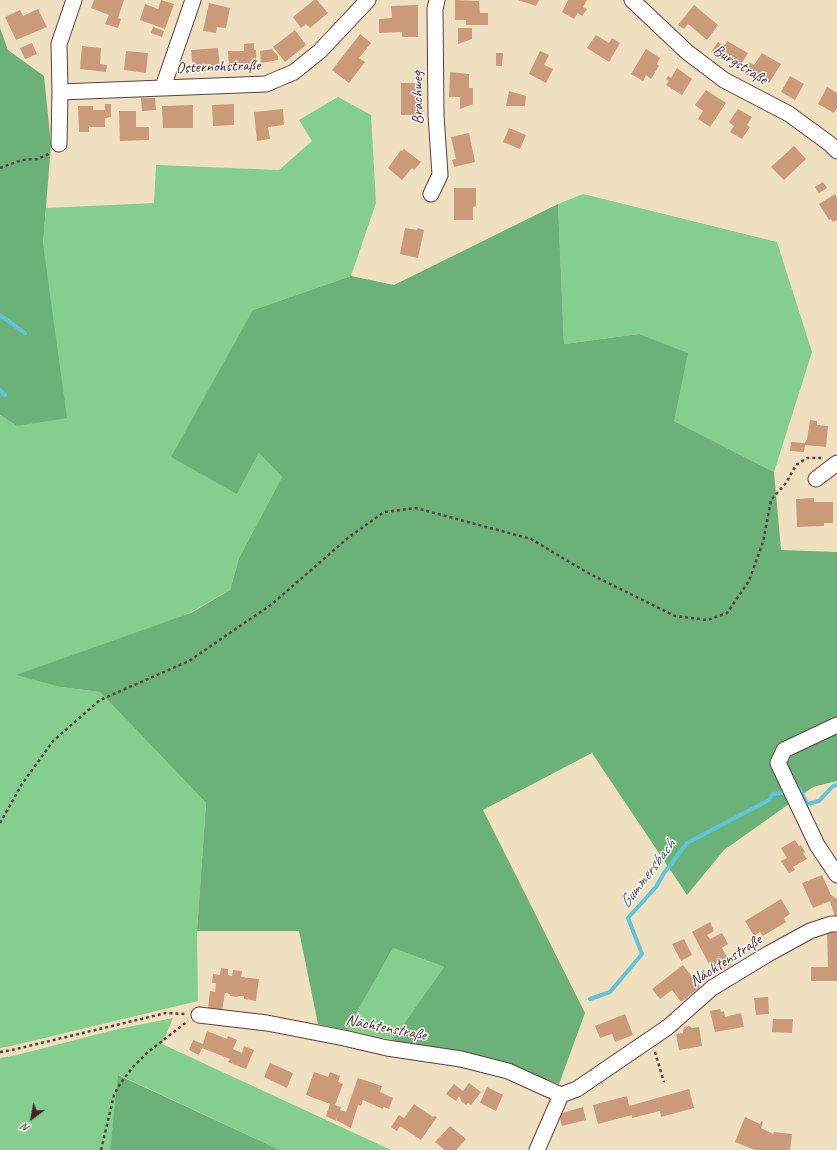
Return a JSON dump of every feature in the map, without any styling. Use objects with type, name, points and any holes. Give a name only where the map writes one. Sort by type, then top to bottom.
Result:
[{"type":"street","points":[[59,144],[59,44],[74,0]]},
{"type":"street","points":[[163,87],[193,0]]},
{"type":"street","name":"Osternohstraße","points":[[60,92],[266,84],[294,72],[320,51],[368,0]]},
{"type":"street","name":"Brachweg","points":[[431,194],[440,175],[436,115],[435,9],[437,0]]},
{"type":"street","name":"Burgstraße","points":[[632,0],[687,52],[724,80],[789,114],[830,144],[837,151]]},
{"type":"street","points":[[816,479],[837,463]]},
{"type":"street","points":[[837,725],[784,750],[778,763],[817,846],[837,875]]},
{"type":"street","name":"Nächtenstraße","points":[[199,1015],[267,1023],[387,1048],[461,1059],[508,1071],[561,1095],[577,1088],[668,1027],[712,988],[768,954],[810,931],[831,924],[837,924]]},
{"type":"street","points":[[537,1150],[561,1095]]},
{"type":"path","points":[[0,168],[22,160],[37,159],[47,156],[59,144]]},
{"type":"path","points":[[0,823],[22,784],[53,741],[100,700],[188,661],[272,604],[348,537],[384,512],[416,508],[531,539],[588,573],[675,616],[708,620],[727,613],[749,581],[763,542],[771,500],[786,483],[796,466],[807,458],[822,458]]},
{"type":"path","points":[[0,1052],[166,1013],[199,1015]]},
{"type":"path","points":[[101,1150],[114,1095],[120,1084],[132,1068],[148,1052],[188,1021],[199,1015]]},
{"type":"path","points":[[656,1055],[664,1082]]},
{"type":"green space","points":[[0,28],[8,50],[44,76],[51,145],[43,244],[67,418],[17,426],[0,415]]},
{"type":"green space","points":[[338,97],[371,115],[376,203],[351,276],[253,310],[237,494],[259,453],[282,477],[239,558],[230,590],[61,687],[100,692],[206,803],[197,931],[198,1001],[0,1048],[0,415],[17,426],[43,244],[46,208],[154,203],[156,165],[279,170],[312,141],[299,120]]},
{"type":"green space","points":[[583,194],[777,242],[812,352],[774,472],[674,421],[639,334],[564,344],[558,204]]},
{"type":"green space","points":[[558,204],[564,344],[639,334],[688,353],[674,421],[774,472],[781,550],[837,552],[837,781],[813,787],[724,850],[687,895],[592,753],[483,810],[585,1013],[559,1084],[511,1066],[392,1040],[444,967],[393,948],[347,1030],[318,1024],[299,931],[197,931],[206,803],[100,692],[61,687],[16,675],[191,613],[230,590],[239,558],[282,477],[259,453],[237,494],[171,457],[253,310],[351,276],[394,285]]},
{"type":"green space","points":[[393,948],[444,967],[392,1040],[347,1030]]},
{"type":"green space","points":[[173,1018],[162,1044],[391,1150],[280,1150],[119,1075],[110,1150],[0,1150],[0,1058],[118,1029]]},
{"type":"green space","points":[[118,1075],[280,1150],[110,1150]]},
{"type":"building","points":[[94,0],[124,0],[118,18],[121,19],[118,28],[105,24],[109,15],[91,8]]},
{"type":"building","points":[[161,0],[174,4],[165,29],[140,20],[145,4],[158,9]]},
{"type":"building","points":[[314,0],[317,0],[328,13],[310,28],[306,24],[301,28],[293,17]]},
{"type":"building","points":[[455,0],[479,1],[480,13],[488,13],[488,25],[466,25],[466,20],[455,20]]},
{"type":"building","points":[[518,0],[539,0],[536,6]]},
{"type":"building","points":[[568,0],[587,0],[583,7],[587,9],[582,16],[578,13],[574,19],[562,12]]},
{"type":"building","points":[[209,3],[230,8],[226,28],[217,27],[216,33],[203,31]]},
{"type":"building","points":[[418,5],[418,37],[402,37],[402,32],[379,33],[379,19],[392,18],[391,6]]},
{"type":"building","points":[[694,5],[718,25],[707,40],[688,24],[684,29],[678,25]]},
{"type":"building","points":[[38,9],[47,27],[16,40],[5,17],[20,10],[23,16]]},
{"type":"building","points":[[153,27],[164,31],[162,37],[151,33]]},
{"type":"building","points":[[458,28],[472,28],[472,39],[458,44]]},
{"type":"building","points":[[295,30],[306,45],[285,62],[273,47]]},
{"type":"building","points":[[360,34],[371,43],[359,58],[365,62],[349,83],[332,70]]},
{"type":"building","points":[[596,35],[609,43],[612,38],[620,43],[609,62],[587,48]]},
{"type":"building","points":[[727,41],[748,53],[740,66],[724,57],[722,59],[711,52],[718,42],[724,46]]},
{"type":"building","points":[[32,43],[37,54],[25,59],[20,48]]},
{"type":"building","points":[[254,43],[257,69],[236,70],[236,66],[229,66],[228,51],[244,51],[244,44]]},
{"type":"building","points":[[82,46],[101,48],[100,64],[107,65],[106,72],[80,69]]},
{"type":"building","points":[[218,48],[220,70],[193,72],[191,50]]},
{"type":"building","points":[[272,49],[278,56],[278,60],[261,63],[260,51]]},
{"type":"building","points":[[646,49],[660,58],[657,64],[659,66],[651,79],[646,75],[643,81],[631,74]]},
{"type":"building","points":[[126,51],[148,53],[146,73],[124,70]]},
{"type":"building","points":[[540,51],[549,55],[544,65],[553,69],[546,83],[529,74]]},
{"type":"building","points":[[496,53],[503,53],[502,66],[496,66]]},
{"type":"building","points":[[762,53],[781,64],[769,83],[750,72],[748,76],[743,73],[749,62],[754,65]]},
{"type":"building","points":[[677,68],[692,79],[682,95],[666,85],[669,81],[666,79],[668,76],[671,78]]},
{"type":"building","points":[[450,72],[469,74],[469,88],[473,88],[473,104],[460,109],[460,97],[449,97]]},
{"type":"building","points":[[790,76],[804,84],[795,100],[781,92]]},
{"type":"building","points":[[401,83],[422,83],[423,115],[401,115]]},
{"type":"building","points":[[827,87],[837,93],[837,108],[834,113],[818,104]]},
{"type":"building","points":[[706,90],[726,103],[710,127],[698,119],[703,111],[695,105]]},
{"type":"building","points":[[509,91],[526,96],[525,106],[506,106]]},
{"type":"building","points":[[141,98],[155,98],[156,110],[142,111]]},
{"type":"building","points":[[105,104],[111,104],[111,117],[105,118],[105,127],[89,127],[89,132],[79,132],[78,106],[93,106],[93,110],[105,110]]},
{"type":"building","points":[[234,104],[234,125],[213,126],[212,105]]},
{"type":"building","points":[[193,105],[193,128],[163,128],[162,106]]},
{"type":"building","points":[[283,109],[284,125],[268,127],[270,139],[257,141],[254,112]]},
{"type":"building","points":[[738,109],[752,117],[747,125],[750,127],[742,139],[730,132],[734,126],[729,122]]},
{"type":"building","points":[[119,111],[136,111],[136,127],[149,127],[149,140],[120,141]]},
{"type":"building","points":[[509,128],[526,135],[520,149],[503,142]]},
{"type":"building","points":[[469,133],[475,162],[454,167],[452,160],[456,159],[451,137]]},
{"type":"building","points":[[794,146],[806,159],[784,180],[771,167]]},
{"type":"building","points":[[404,149],[421,162],[414,170],[412,168],[402,180],[388,168],[401,150],[402,151]]},
{"type":"building","points":[[823,182],[827,188],[819,193],[815,187]]},
{"type":"building","points":[[454,188],[476,188],[476,206],[473,207],[473,220],[454,220]]},
{"type":"building","points":[[835,194],[837,198],[837,220],[833,222],[831,219],[829,220],[819,204]]},
{"type":"building","points":[[405,228],[417,230],[418,228],[424,230],[418,258],[400,254]]},
{"type":"building","points":[[810,420],[817,421],[817,425],[828,426],[826,447],[805,445],[804,452],[790,451],[791,442],[805,443],[807,440]]},
{"type":"building","points":[[814,498],[814,502],[833,502],[833,523],[824,523],[824,526],[797,527],[796,499]]},
{"type":"building","points":[[795,840],[799,846],[801,845],[805,852],[803,853],[807,859],[793,867],[795,870],[789,873],[781,861],[787,858],[781,848]]},
{"type":"building","points":[[822,875],[831,895],[837,899],[837,916],[835,917],[830,901],[813,908],[802,883]]},
{"type":"building","points":[[781,899],[790,914],[784,918],[786,922],[763,936],[760,932],[754,936],[745,921]]},
{"type":"building","points":[[710,922],[714,931],[707,935],[710,939],[722,933],[728,944],[722,948],[731,965],[717,972],[712,963],[709,964],[692,932]]},
{"type":"building","points":[[827,930],[837,930],[837,981],[811,981],[811,967],[828,967]]},
{"type":"building","points":[[684,939],[692,955],[681,961],[672,944]]},
{"type":"building","points":[[683,965],[700,987],[681,1002],[672,990],[660,999],[652,989]]},
{"type":"building","points":[[221,968],[228,969],[228,975],[232,976],[233,970],[242,971],[241,977],[259,979],[256,1001],[244,999],[244,996],[230,996],[230,994],[225,993],[222,1011],[208,1009],[210,991],[215,992],[216,983],[212,983],[213,974],[220,975]]},
{"type":"building","points":[[768,997],[769,1014],[756,1015],[754,998]]},
{"type":"building","points":[[720,1009],[721,1012],[724,1011],[725,1017],[741,1013],[744,1027],[715,1032],[710,1011]]},
{"type":"building","points":[[625,1014],[633,1035],[615,1042],[612,1034],[600,1038],[595,1026]]},
{"type":"building","points":[[773,1019],[793,1019],[792,1033],[772,1032]]},
{"type":"building","points":[[689,1026],[692,1028],[699,1027],[702,1046],[679,1050],[676,1034],[683,1033],[685,1027]]},
{"type":"building","points":[[207,1031],[227,1039],[228,1036],[237,1040],[233,1049],[242,1053],[244,1046],[254,1050],[246,1069],[228,1062],[230,1059],[202,1048],[199,1055],[189,1050],[193,1040],[203,1044]]},
{"type":"building","points":[[270,1063],[293,1073],[287,1088],[264,1077]]},
{"type":"building","points":[[314,1072],[328,1077],[330,1072],[340,1076],[338,1082],[343,1084],[335,1105],[341,1107],[336,1121],[326,1116],[330,1104],[306,1095]]},
{"type":"building","points":[[358,1078],[382,1086],[380,1092],[393,1098],[389,1109],[384,1107],[383,1109],[363,1100],[361,1106],[358,1105],[351,1128],[336,1120],[340,1110],[346,1112]]},
{"type":"building","points":[[469,1083],[481,1092],[471,1105],[468,1103],[466,1105],[462,1102],[459,1096],[456,1101],[446,1094],[454,1084],[463,1091]]},
{"type":"building","points":[[487,1087],[503,1095],[496,1111],[480,1103]]},
{"type":"building","points":[[689,1089],[694,1108],[661,1117],[660,1111],[632,1118],[632,1115],[598,1124],[593,1105],[627,1096],[629,1106]]},
{"type":"building","points":[[414,1104],[433,1117],[437,1117],[421,1140],[400,1126],[397,1131],[391,1127],[399,1115],[404,1118]]},
{"type":"building","points":[[583,1107],[586,1120],[562,1126],[559,1114]]},
{"type":"building","points":[[745,1117],[760,1124],[761,1121],[763,1122],[761,1128],[773,1134],[774,1132],[792,1134],[790,1150],[755,1150],[735,1142]]},
{"type":"building","points":[[450,1126],[466,1139],[456,1150],[445,1150],[435,1142]]},
{"type":"waterway","points":[[0,315],[25,333]]},
{"type":"waterway","points":[[0,390],[5,395]]},
{"type":"waterway","name":"Gummersbach","points":[[795,786],[799,788],[807,804],[819,801],[833,786],[837,785]]},
{"type":"waterway","name":"Gummersbach","points":[[590,999],[610,992],[642,954],[628,918],[656,887],[664,873],[687,843],[769,800],[773,794],[782,793]]}]
